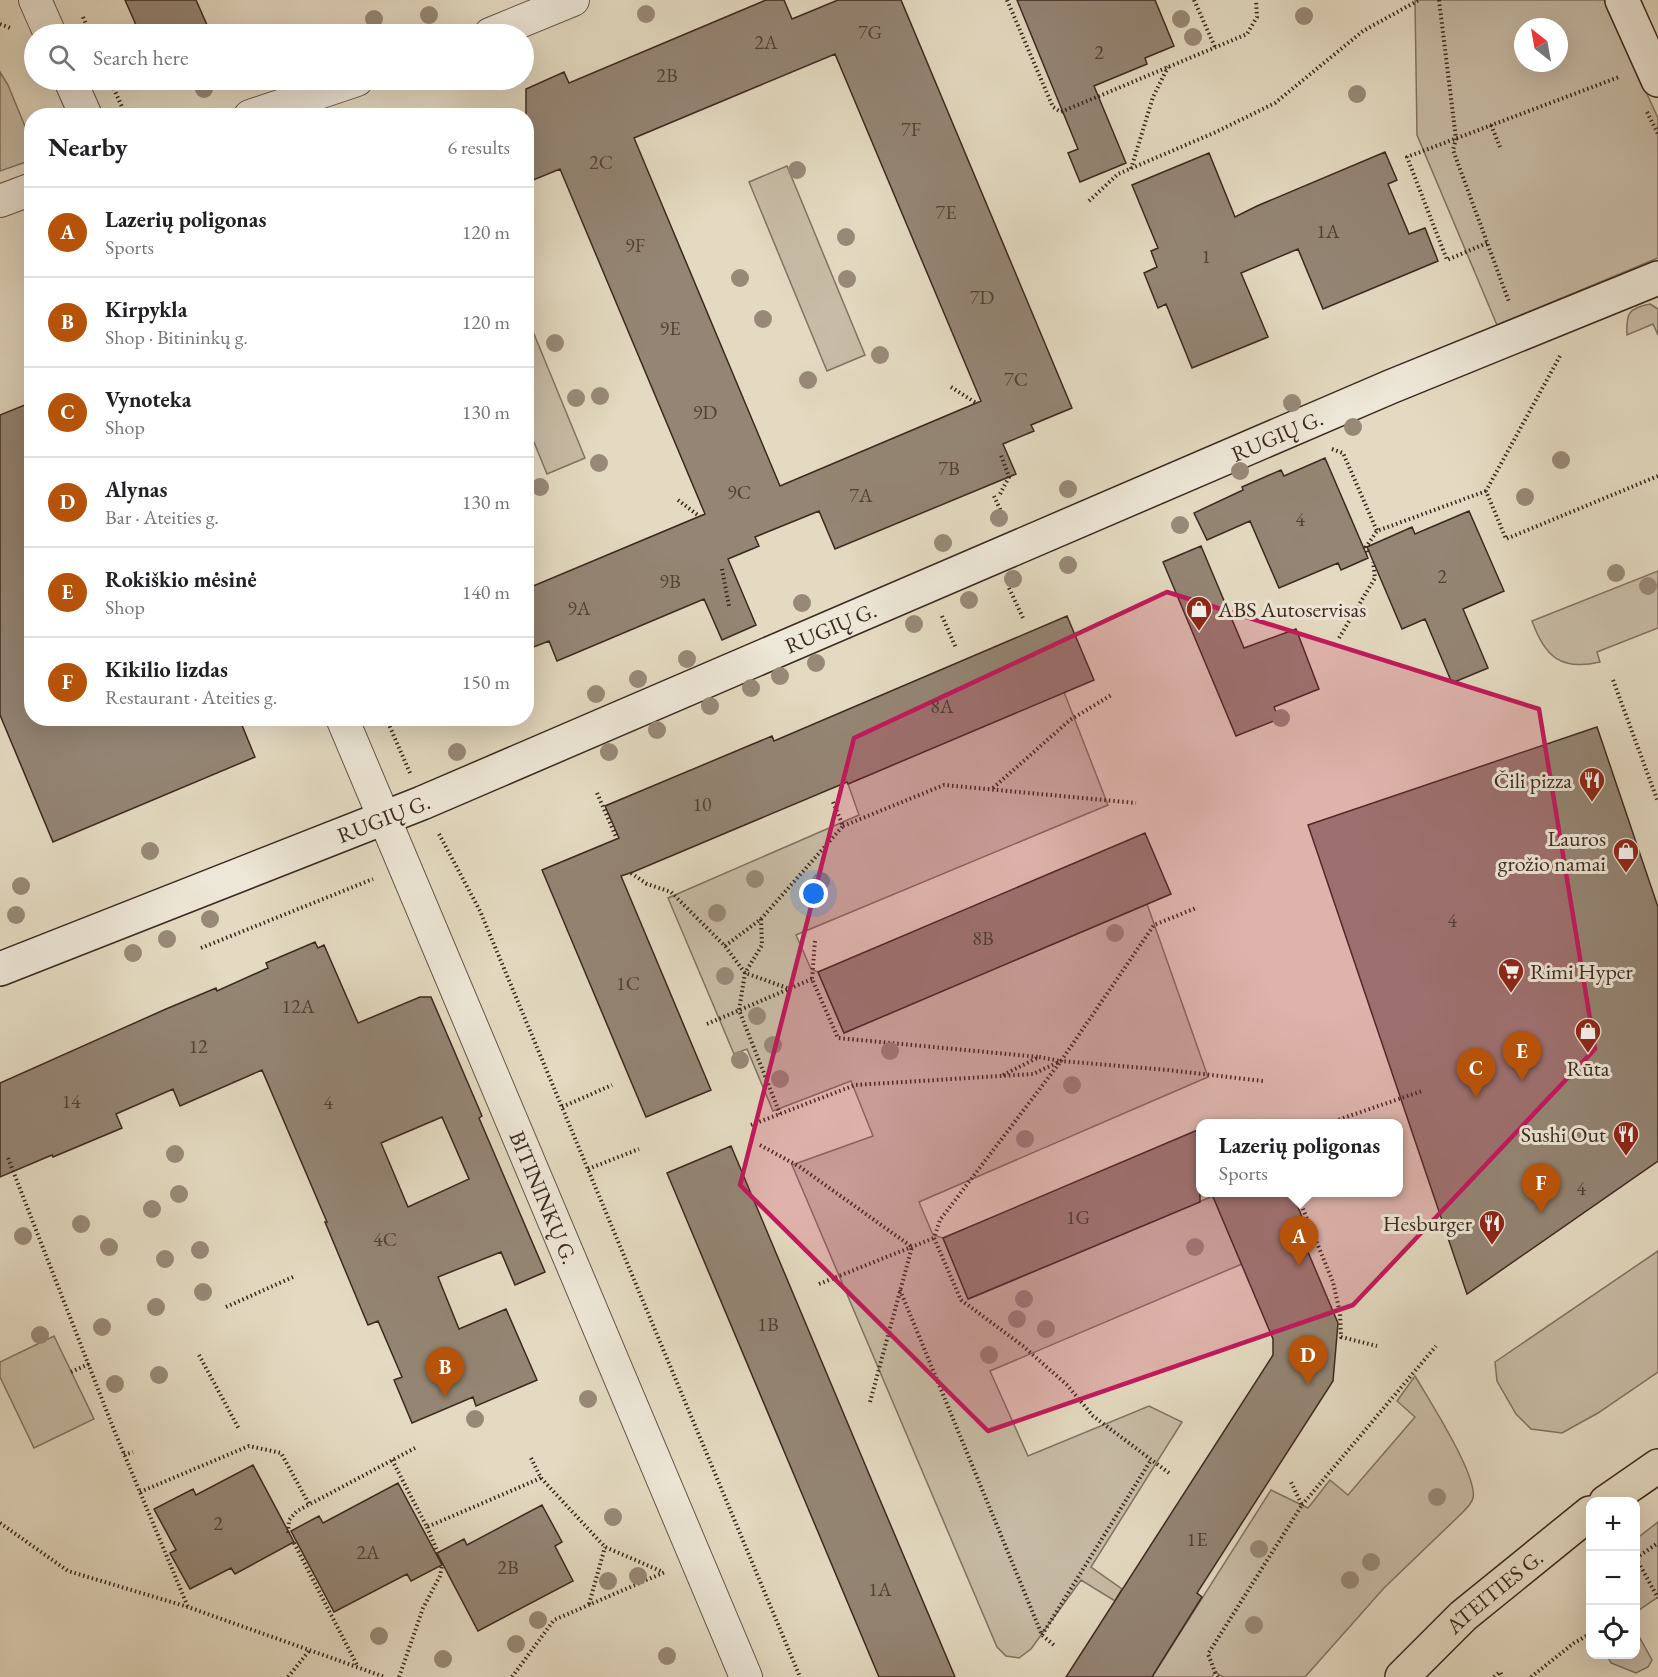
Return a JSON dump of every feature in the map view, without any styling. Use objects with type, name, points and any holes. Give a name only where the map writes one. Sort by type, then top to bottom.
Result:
[{"type":"main road","points":[[1613,1497],[1658,1467]]},
{"type":"main road","name":"ATEITIES G.","points":[[1402,1677],[1463,1616],[1586,1515]]},
{"type":"street","points":[[35,0],[46,24]]},
{"type":"street","points":[[514,24],[573,0]]},
{"type":"street","points":[[1622,0],[1643,76]]},
{"type":"street","points":[[74,90],[82,108]]},
{"type":"street","points":[[274,108],[327,90]]},
{"type":"street","points":[[0,201],[24,192]]},
{"type":"street","name":"RUGIŲ G.","points":[[0,969],[422,802],[1390,387],[1658,278]]},
{"type":"street","name":"BITININKŲ G.","points":[[345,726],[746,1677]]},
{"type":"path","points":[[1007,0],[1053,107],[1061,112],[1247,34],[1257,17],[1256,0]]},
{"type":"path","points":[[1194,0],[1215,47]]},
{"type":"path","points":[[1089,201],[1118,174],[1216,132],[1275,103],[1363,31],[1419,0]]},
{"type":"path","points":[[1439,0],[1455,139],[1453,150],[1513,312]]},
{"type":"path","points":[[1131,170],[1153,97],[1168,67]]},
{"type":"path","points":[[1487,243],[1447,260],[1407,157],[1491,125],[1643,76]]},
{"type":"path","points":[[114,90],[122,108]]},
{"type":"path","points":[[1491,125],[1500,147]]},
{"type":"path","points":[[1368,552],[1366,547],[1377,531],[1486,491],[1563,349],[1566,315]]},
{"type":"path","points":[[951,387],[976,403]]},
{"type":"path","points":[[1291,429],[1343,453],[1377,531]]},
{"type":"path","points":[[1000,455],[1009,477],[1000,494]]},
{"type":"path","points":[[1486,491],[1506,539],[1658,476]]},
{"type":"path","points":[[678,500],[699,516]]},
{"type":"path","points":[[1339,638],[1375,578],[1372,561]]},
{"type":"path","points":[[722,569],[729,606]]},
{"type":"path","points":[[1013,597],[1023,618]]},
{"type":"path","points":[[947,626],[956,648]]},
{"type":"path","points":[[1613,681],[1658,802]]},
{"type":"path","points":[[993,789],[1070,720],[1113,694]]},
{"type":"path","points":[[389,726],[422,802],[480,911],[800,1677]]},
{"type":"path","points":[[724,946],[761,919],[843,826],[944,785],[1136,803]]},
{"type":"path","points":[[597,792],[617,839]]},
{"type":"path","points":[[833,802],[843,826]]},
{"type":"path","points":[[201,948],[405,866]]},
{"type":"path","points":[[631,873],[647,884],[671,892],[724,946],[745,973],[790,989]]},
{"type":"path","points":[[1169,1473],[1094,1416],[1067,1385],[1023,1346],[961,1300],[934,1238],[940,1220],[1060,1061],[1154,925],[1196,908]]},
{"type":"path","points":[[761,919],[762,945],[745,973],[739,1010],[780,1114]]},
{"type":"path","points":[[815,941],[812,979],[838,1038],[1263,1081]]},
{"type":"path","points":[[707,1024],[812,979]]},
{"type":"path","points":[[1000,1076],[1039,1057]]},
{"type":"path","points":[[751,1125],[855,1085],[1033,1074],[1060,1061]]},
{"type":"path","points":[[562,1107],[612,1085]]},
{"type":"path","points":[[1341,1119],[1422,1091]]},
{"type":"path","points":[[760,1145],[800,1167],[912,1247]]},
{"type":"path","points":[[588,1169],[639,1149]]},
{"type":"path","points":[[8,1158],[124,1455],[188,1607]]},
{"type":"path","points":[[1298,1197],[1333,1281],[1340,1313],[1341,1337],[1377,1346]]},
{"type":"path","points":[[819,1284],[934,1238]]},
{"type":"path","points":[[870,1402],[912,1247]]},
{"type":"path","points":[[226,1307],[293,1277]]},
{"type":"path","points":[[900,1290],[1042,1635],[1056,1647]]},
{"type":"path","points":[[1218,1677],[1208,1654],[1302,1505],[1436,1346]]},
{"type":"path","points":[[199,1355],[239,1429]]},
{"type":"path","points":[[71,1372],[89,1364]]},
{"type":"path","points":[[140,1492],[249,1446],[281,1453],[309,1504]]},
{"type":"path","points":[[288,1533],[289,1520],[297,1511],[415,1448]]},
{"type":"path","points":[[124,1455],[133,1452]]},
{"type":"path","points":[[512,1677],[554,1620],[664,1572],[605,1547],[541,1478],[531,1458]]},
{"type":"path","points":[[392,1460],[438,1553]]},
{"type":"path","points":[[1042,1635],[1151,1460]]},
{"type":"path","points":[[427,1527],[541,1478]]},
{"type":"path","points":[[1290,1480],[1302,1505]]},
{"type":"path","points":[[0,1523],[68,1571],[188,1607],[385,1677]]},
{"type":"path","points":[[294,1543],[358,1668]]},
{"type":"path","points":[[1640,1555],[1658,1543]]},
{"type":"path","points":[[589,1605],[605,1547]]},
{"type":"path","points":[[399,1677],[423,1608],[440,1576],[441,1565]]},
{"type":"path","points":[[1640,1565],[1658,1598]]},
{"type":"path","points":[[1531,1677],[1586,1636]]},
{"type":"path","points":[[288,1677],[309,1651]]},
{"type":"path","points":[[1494,1677],[1500,1672],[1503,1677]]},
{"type":"highlighted area","points":[[1167,592],[1539,709],[1595,1049],[1353,1305],[988,1431],[740,1185],[854,738]]},
{"type":"shaded area","points":[[1415,0],[1604,0],[1658,118],[1658,258],[1497,325],[1417,135]]},
{"type":"shaded area","points":[[0,72],[8,85],[24,124],[24,163],[0,171]]},
{"type":"shaded area","points":[[787,166],[865,355],[827,371],[749,182]]},
{"type":"shaded area","points":[[1650,304],[1658,309],[1658,335],[1653,324],[1627,335],[1630,313]]},
{"type":"shaded area","points":[[534,334],[585,458],[547,474],[534,442]]},
{"type":"shaded area","points":[[1658,571],[1658,628],[1597,652],[1600,662],[1586,664],[1565,662],[1556,658],[1543,644],[1532,621]]},
{"type":"shaded area","points":[[1064,692],[1108,805],[796,935],[811,969],[818,972],[844,1033],[1147,904],[1208,1077],[919,1202],[933,1235],[943,1238],[969,1299],[1211,1197],[1213,1197],[1242,1264],[990,1371],[1028,1456],[1149,1406],[1182,1422],[1091,1567],[1122,1589],[1115,1601],[1081,1580],[1031,1649],[1019,1658],[1006,1656],[997,1647],[792,1165],[873,1136],[851,1081],[773,1111],[747,1049],[734,1054],[668,898],[859,815],[848,784]]},
{"type":"shaded area","points":[[1658,1251],[1658,1372],[1598,1413],[1562,1433],[1531,1429],[1516,1414],[1497,1381],[1495,1362]]},
{"type":"shaded area","points":[[54,1336],[94,1419],[34,1448],[0,1377],[0,1362]]},
{"type":"shaded area","points":[[1415,1376],[1451,1437],[1468,1473],[1473,1498],[1467,1508],[1384,1588],[1305,1677],[1223,1677],[1215,1672],[1212,1677],[1152,1677],[1271,1490],[1308,1508],[1330,1480],[1348,1495],[1415,1417],[1397,1401]]},
{"type":"shaded area","points":[[1658,1522],[1658,1597],[1640,1609],[1640,1551],[1640,1536]]},
{"type":"shaded area","points":[[1640,1638],[1652,1660],[1648,1667],[1636,1673],[1611,1663],[1609,1659],[1640,1659]]},
{"type":"building","points":[[125,0],[196,0],[207,24],[136,24]]},
{"type":"building","points":[[766,0],[784,0],[792,19],[838,0],[901,0],[1072,408],[1031,425],[1034,431],[1003,444],[1016,474],[835,549],[819,511],[755,537],[759,546],[728,559],[756,625],[722,640],[704,599],[557,661],[549,641],[534,647],[534,586],[705,514],[560,169],[534,180],[534,108],[526,108],[526,90],[534,90],[534,85],[564,72],[569,83]],"holes":[[[835,54],[981,401],[780,486],[634,138]]]},
{"type":"building","points":[[1017,0],[1155,0],[1174,46],[1145,58],[1147,64],[1094,86],[1126,163],[1080,182],[1068,153],[1078,149]]},
{"type":"building","points":[[1385,152],[1397,180],[1388,184],[1409,234],[1425,228],[1438,261],[1323,309],[1298,249],[1241,273],[1268,337],[1192,368],[1166,304],[1158,308],[1144,273],[1157,267],[1151,251],[1158,248],[1132,185],[1209,153],[1235,217]]},
{"type":"building","points":[[24,405],[24,726],[242,726],[255,757],[53,842],[0,715],[0,415]]},
{"type":"building","points":[[1325,458],[1368,558],[1341,570],[1338,563],[1279,588],[1250,521],[1207,540],[1194,513],[1243,490],[1242,487],[1281,470],[1284,476]]},
{"type":"building","points":[[1469,511],[1504,591],[1463,609],[1488,668],[1452,683],[1425,619],[1402,629],[1367,547],[1412,527],[1415,534]]},
{"type":"building","points":[[1201,546],[1244,648],[1296,629],[1319,689],[1274,707],[1279,719],[1236,736],[1163,562]]},
{"type":"building","points":[[1067,616],[1094,680],[848,784],[847,782],[621,876],[711,1090],[646,1117],[542,870],[619,838],[605,806],[772,736],[774,741]]},
{"type":"building","name":"Rimi Hyper","points":[[1597,727],[1658,907],[1658,1161],[1467,1294],[1308,825]]},
{"type":"building","points":[[1145,833],[1171,894],[844,1033],[818,972]]},
{"type":"building","points":[[315,942],[318,948],[324,945],[358,1023],[420,997],[431,997],[482,1116],[479,1118],[545,1272],[515,1285],[501,1252],[438,1277],[459,1329],[506,1309],[537,1380],[476,1406],[473,1397],[412,1423],[394,1380],[402,1377],[378,1321],[368,1325],[262,1070],[180,1106],[173,1089],[116,1114],[122,1128],[0,1177],[0,1083],[166,1009],[216,988],[217,991],[268,968],[266,963]],"holes":[[[442,1117],[469,1179],[408,1207],[381,1143]]]},
{"type":"building","points":[[1196,1131],[1196,1197],[1200,1197],[1200,1202],[968,1299],[943,1238]]},
{"type":"building","points":[[731,1146],[955,1677],[879,1677],[667,1173]]},
{"type":"building","points":[[1213,1197],[1294,1197],[1312,1242],[1305,1245],[1338,1323],[1333,1381],[1197,1593],[1202,1597],[1152,1677],[1066,1677],[1273,1355],[1273,1339]]},
{"type":"building","points":[[253,1465],[294,1542],[235,1574],[231,1568],[190,1589],[170,1553],[176,1550],[154,1509],[193,1489],[196,1495]]},
{"type":"building","points":[[398,1483],[442,1565],[411,1581],[407,1574],[334,1612],[291,1531],[319,1516],[323,1523]]},
{"type":"building","points":[[542,1505],[562,1542],[555,1546],[573,1581],[478,1631],[437,1553],[464,1539],[467,1545]]},
{"type":"place","name":"ABS Autoservisas","points":[[1199,632]]},
{"type":"place","name":"Čili pizza","points":[[1592,803]]},
{"type":"place","name":"Lauros grožio namai","points":[[1626,874]]},
{"type":"place","name":"Rimi Hyper","points":[[1511,994]]},
{"type":"place","name":"Rūta","points":[[1588,1054]]},
{"type":"place","name":"Rokiškio mėsinė","points":[[1522,1081]]},
{"type":"place","name":"Vynoteka","points":[[1476,1098]]},
{"type":"place","name":"Sushi Out","points":[[1626,1157]]},
{"type":"place","name":"Kikilio lizdas","points":[[1541,1213]]},
{"type":"place","name":"Hesburger","points":[[1492,1246]]},
{"type":"place","name":"Lazerių poligonas","points":[[1299,1266]]},
{"type":"place","name":"Alynas","points":[[1308,1385]]},
{"type":"place","name":"Kirpykla","points":[[445,1397]]}]
